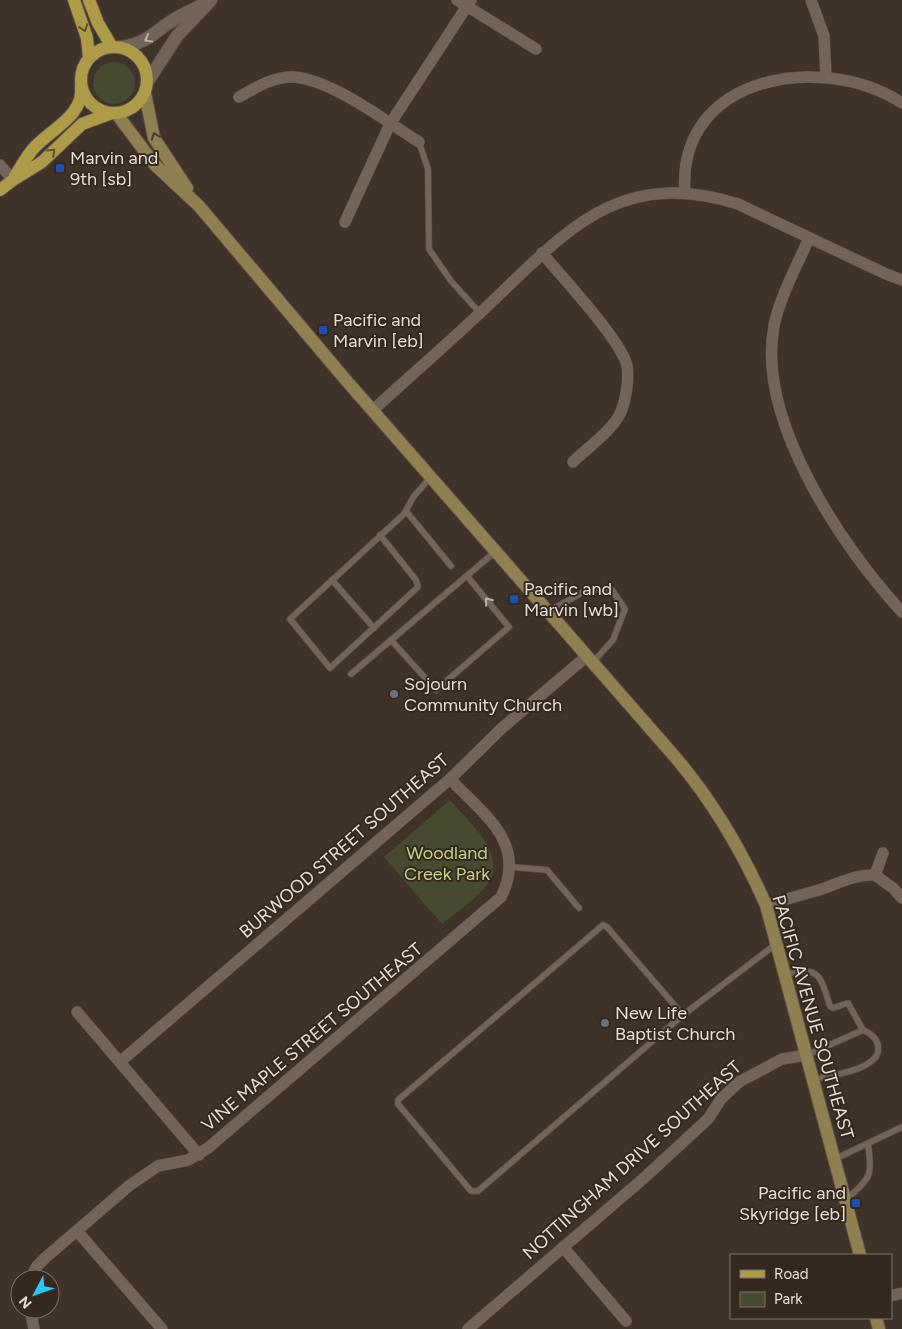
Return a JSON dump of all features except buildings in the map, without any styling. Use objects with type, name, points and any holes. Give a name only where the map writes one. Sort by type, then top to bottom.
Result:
[{"type":"main road","points":[[74,0],[87,38],[89,58]]},
{"type":"main road","points":[[89,0],[98,23],[117,47]]},
{"type":"main road","points":[[0,190],[42,162],[82,124],[132,108],[146,87],[146,70],[141,59],[132,52],[117,47],[98,50],[89,58],[80,76],[80,97],[70,117],[33,148],[13,180]]},
{"type":"main road","points":[[81,86],[92,105],[114,113]]},
{"type":"main road","name":"PACIFIC AVENUE SOUTHEAST","points":[[146,87],[154,138],[200,206],[431,478],[676,758],[715,807],[746,861],[766,904],[778,943],[860,1254]]},
{"type":"main road","name":"PACIFIC AVENUE SOUTHEAST","points":[[114,113],[155,165],[200,206]]},
{"type":"street","points":[[117,47],[138,44],[146,40],[170,22],[211,0]]},
{"type":"street","points":[[146,87],[177,36],[211,0]]},
{"type":"street","points":[[811,0],[824,36],[826,77]]},
{"type":"street","points":[[345,222],[390,124],[465,2],[536,49]]},
{"type":"street","points":[[239,97],[273,80],[291,77],[312,80],[338,92],[419,142]]},
{"type":"street","points":[[686,193],[685,166],[693,140],[703,123],[716,107],[739,92],[766,82],[790,78],[826,77],[862,84],[902,103]]},
{"type":"street","points":[[0,165],[13,180]]},
{"type":"street","points":[[373,410],[480,313],[542,253],[584,219],[605,208],[650,194],[686,193],[715,197],[738,204],[902,280]]},
{"type":"street","points":[[809,238],[780,307],[774,327],[772,374],[783,424],[801,464],[830,514],[864,566],[902,612]]},
{"type":"street","points":[[542,253],[618,346],[626,366],[626,391],[621,411],[605,432],[573,462]]},
{"type":"street","name":"BURWOOD STREET SOUTHEAST","points":[[121,1061],[450,779],[502,728],[590,659]]},
{"type":"street","name":"VINE MAPLE STREET SOUTHEAST","points":[[36,1269],[41,1262],[130,1186],[158,1166],[199,1155],[493,906],[501,897],[507,885],[510,855],[498,830],[450,779]]},
{"type":"street","points":[[875,875],[883,853]]},
{"type":"street","points":[[766,904],[864,874],[875,875],[893,888],[902,898]]},
{"type":"street","points":[[77,1012],[121,1061],[199,1155]]},
{"type":"street","name":"NOTTINGHAM DRIVE SOUTHEAST","points":[[468,1329],[644,1178],[708,1119],[722,1099],[739,1082],[782,1059],[807,1055]]},
{"type":"street","points":[[77,1231],[162,1329]]},
{"type":"street","points":[[563,1248],[626,1320]]},
{"type":"lane","points":[[419,142],[428,169],[429,249],[451,281],[480,313]]},
{"type":"lane","points":[[380,535],[416,580],[418,587],[330,668],[290,619],[380,535],[406,511],[414,496],[431,478]]},
{"type":"lane","points":[[406,511],[451,566]]},
{"type":"lane","points":[[351,674],[496,551]]},
{"type":"lane","points":[[391,640],[436,690],[509,627],[467,576]]},
{"type":"lane","points":[[332,580],[374,628]]},
{"type":"lane","points":[[548,611],[587,590],[612,590],[625,609],[614,640],[590,659]]},
{"type":"lane","points":[[510,867],[548,870],[579,908]]},
{"type":"lane","points":[[683,1015],[607,927],[603,926],[405,1093],[398,1100],[398,1104],[471,1190],[478,1192],[683,1015],[778,943]]},
{"type":"lane","points":[[786,974],[806,971],[816,972],[821,977],[830,1006],[832,1008],[848,1003],[862,1030],[869,1033],[877,1042],[879,1049],[873,1062],[838,1074],[814,1079]]},
{"type":"lane","points":[[807,1055],[862,1030]]},
{"type":"lane","points":[[835,1160],[902,1127]]},
{"type":"lane","points":[[846,1200],[867,1180],[871,1171],[868,1144]]},
{"type":"green space","points":[[114,62],[129,68],[135,83],[129,98],[114,104],[99,98],[93,83],[99,68]]},
{"type":"green space","name":"Woodland Creek Park","points":[[450,800],[488,846],[494,868],[491,879],[482,891],[442,924],[384,857]]},
{"type":"place","name":"Marvin and 9th [sb]","points":[[60,168]]},
{"type":"place","name":"Pacific and Marvin [eb]","points":[[323,330]]},
{"type":"place","name":"Pacific and Marvin [wb]","points":[[514,599]]},
{"type":"place","name":"Sojourn Community Church","points":[[394,694]]},
{"type":"place","name":"New Life Baptist Church","points":[[605,1023]]},
{"type":"place","name":"Pacific and Skyridge [eb]","points":[[856,1203]]}]
